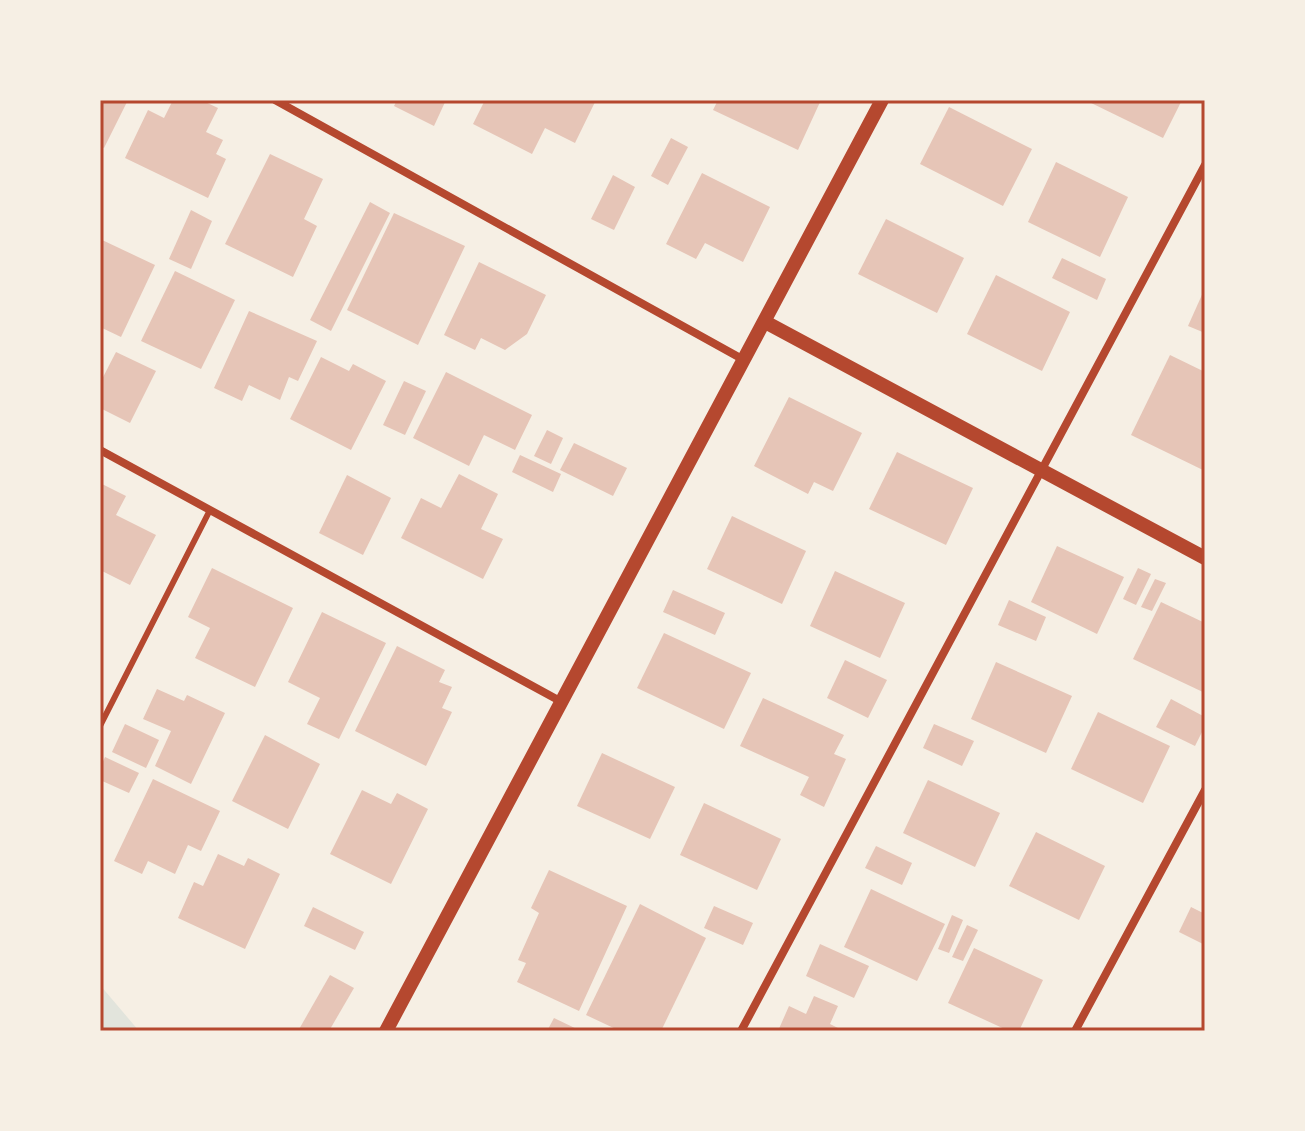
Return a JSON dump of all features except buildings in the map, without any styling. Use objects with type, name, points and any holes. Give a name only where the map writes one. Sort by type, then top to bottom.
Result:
[{"type":"street","points":[[275,100],[744,360]]},
{"type":"street","points":[[386,1031],[882,100]]},
{"type":"street","points":[[741,1031],[1205,165]]},
{"type":"street","points":[[765,322],[1205,558]]},
{"type":"street","points":[[100,450],[560,701]]},
{"type":"street","points":[[1075,1031],[1205,790]]},
{"type":"lane","points":[[100,726],[210,510]]},
{"type":"shaded area","points":[[100,985],[139,1031],[100,1031]]}]
